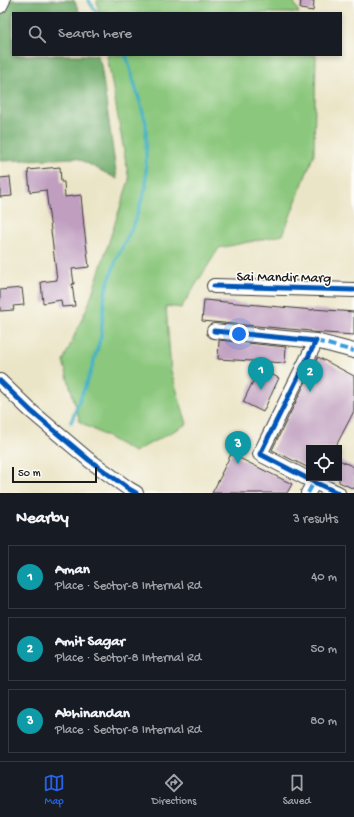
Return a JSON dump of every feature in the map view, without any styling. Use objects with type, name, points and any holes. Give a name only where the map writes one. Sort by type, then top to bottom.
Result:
[{"type":"street","points":[[0,6],[3,0]]},
{"type":"street","name":"Sai Mandir Marg","points":[[214,286],[354,290]]},
{"type":"street","points":[[214,331],[316,341],[354,351]]},
{"type":"street","points":[[316,341],[260,454],[311,487],[338,493]]},
{"type":"street","points":[[0,381],[31,411],[130,492]]},
{"type":"green space","points":[[8,0],[74,0],[80,12],[12,12],[12,56],[97,56],[101,65],[117,179],[77,158],[0,161],[0,16]]},
{"type":"green space","points":[[97,0],[293,0],[299,12],[99,12]]},
{"type":"green space","points":[[107,56],[316,56],[314,154],[283,235],[219,248],[181,308],[166,306],[171,371],[187,424],[134,452],[80,422],[63,361],[89,303],[129,180]]},
{"type":"building","points":[[301,0],[314,1],[313,11],[300,9]]},
{"type":"building","points":[[60,167],[61,182],[64,182],[65,197],[81,195],[89,267],[72,269],[74,284],[72,284],[75,306],[62,307],[61,300],[43,303],[41,282],[57,280],[46,190],[30,192],[28,170]]},
{"type":"building","points":[[10,177],[12,196],[0,197],[0,178]]},
{"type":"building","points":[[22,288],[24,305],[13,306],[14,310],[0,311],[0,290]]},
{"type":"building","points":[[204,300],[313,310],[354,312],[354,335],[202,321]]},
{"type":"building","points":[[219,340],[286,347],[285,363],[218,359]]},
{"type":"building","points":[[318,357],[354,376],[354,411],[337,445],[306,445],[306,467],[272,450]]},
{"type":"building","points":[[259,369],[279,378],[263,412],[243,402]]},
{"type":"building","points":[[231,454],[292,484],[287,493],[212,493]]},
{"type":"building","points":[[342,461],[354,467],[354,489],[339,482],[342,481]]},
{"type":"waterway","points":[[88,0],[96,12]]},
{"type":"waterway","points":[[71,422],[91,371],[101,336],[105,292],[116,260],[134,224],[146,187],[146,123],[126,56]]},
{"type":"marked path","points":[[316,341],[354,351]]},
{"type":"marked path","points":[[308,493],[314,482]]},
{"type":"cycle path","points":[[214,286],[354,290]]},
{"type":"cycle path","points":[[214,331],[316,341],[260,454],[338,493]]},
{"type":"cycle path","points":[[0,381],[31,411],[89,460],[136,493]]},
{"type":"place","name":"Aman","points":[[261,390]]},
{"type":"place","name":"Amit Sagar","points":[[310,392]]},
{"type":"place","name":"Abhinandan","points":[[238,464]]}]
